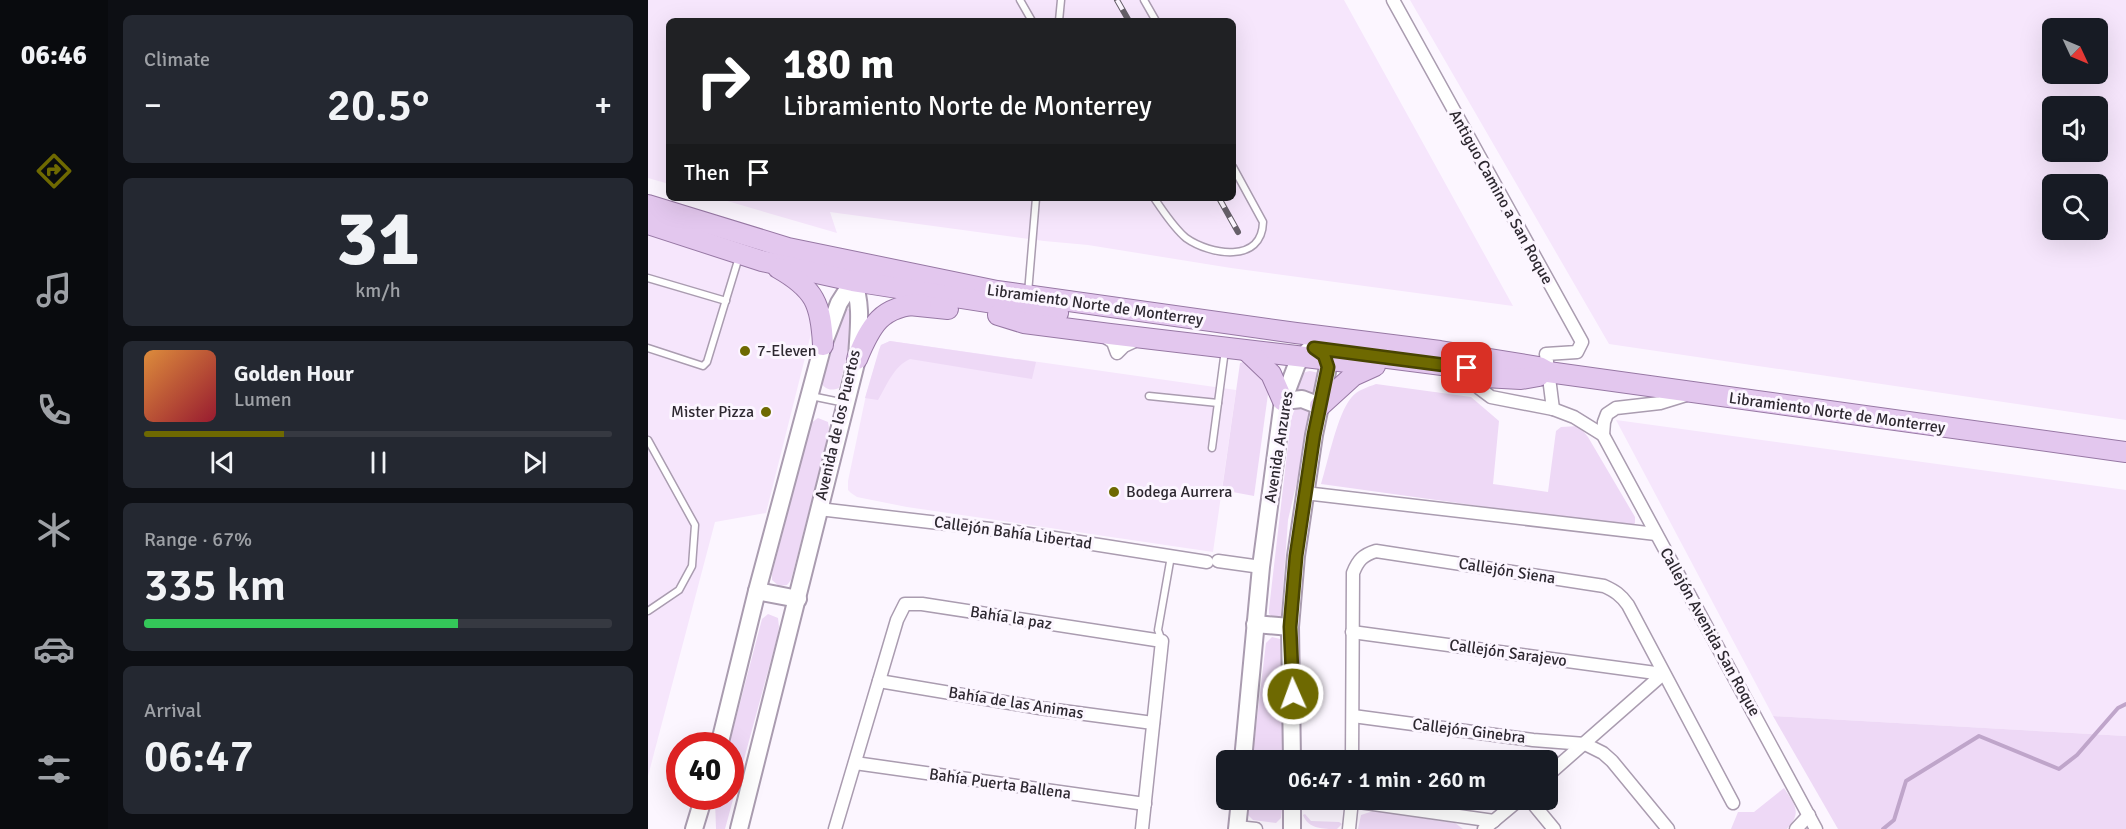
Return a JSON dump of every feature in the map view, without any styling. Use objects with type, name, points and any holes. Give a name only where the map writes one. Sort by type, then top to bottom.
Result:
[{"type":"main road","name":"Libramiento Norte de Monterrey","points":[[648,205],[788,248],[1011,301],[1314,355],[1544,374],[2126,452]]},
{"type":"main road","points":[[701,220],[735,239],[831,268],[842,272],[853,281]]},
{"type":"main road","points":[[648,224],[762,261],[853,281],[870,276],[1011,301],[1058,327]]},
{"type":"main road","points":[[762,261],[789,274],[813,296],[821,317],[823,345]]},
{"type":"main road","name":"Libramiento Norte de Monterrey","points":[[1011,301],[1198,320],[1440,351],[1539,367],[1544,374]]},
{"type":"main road","points":[[857,359],[866,335],[880,317],[889,311],[909,305],[931,303],[1011,301]]},
{"type":"main road","points":[[909,305],[998,315],[1024,323],[1248,352],[1314,355],[1434,375],[1521,379],[1544,374]]},
{"type":"main road","points":[[1198,320],[1293,337],[1305,341],[1314,355]]},
{"type":"main road","points":[[1314,355],[1322,343],[1427,355],[1440,351]]},
{"type":"main road","points":[[1248,352],[1271,374],[1283,401]]},
{"type":"main road","points":[[1320,406],[1353,376],[1376,366]]},
{"type":"street","name":"Antiguo Camino a San Roque","points":[[1393,0],[1582,342],[1577,352],[1546,354],[1544,374]]},
{"type":"street","name":"Avenida de los Puertos","points":[[722,732],[757,591],[823,345],[834,314],[853,281]]},
{"type":"street","name":"Avenida de los Puertos","points":[[739,829],[857,359],[860,314],[858,295],[853,281]]},
{"type":"street","name":"Avenida Anzures","points":[[1244,750],[1261,567],[1283,401],[1292,374],[1314,355],[1328,367],[1296,556],[1290,627],[1292,750]]},
{"type":"street","points":[[1544,374],[1553,409]]},
{"type":"street","points":[[1468,376],[1491,397],[1553,409],[1574,417],[1603,435],[1607,414],[1616,408],[1660,402],[1691,393]]},
{"type":"street","points":[[1283,401],[1302,399],[1320,406]]},
{"type":"street","name":"Callejón Avenida San Roque","points":[[1603,435],[1816,829]]},
{"type":"street","points":[[1305,493],[1656,534]]},
{"type":"street","name":"Callejón Bahía Libertad","points":[[819,509],[1016,532],[1171,556],[1261,567]]},
{"type":"street","name":"Callejón Siena","points":[[1352,750],[1353,573],[1357,562],[1365,554],[1376,551],[1604,586],[1614,590],[1628,605],[1733,803]]},
{"type":"street","points":[[757,591],[798,599]]},
{"type":"street","name":"Bahía la paz","points":[[835,829],[897,620],[905,604],[922,603],[1162,641]]},
{"type":"street","points":[[1255,624],[1290,627]]},
{"type":"street","name":"Callejón Sarajevo","points":[[1352,632],[1663,674]]},
{"type":"street","points":[[1142,829],[1162,641]]},
{"type":"street","points":[[1558,767],[1663,674]]},
{"type":"street","name":"Bahía de las Animas","points":[[879,681],[1040,708],[1154,723]]},
{"type":"street","name":"Callejón Ginebra","points":[[1353,716],[1533,740],[1585,744]]},
{"type":"street","points":[[1585,744],[1603,753],[1612,761],[1668,829]]},
{"type":"street","name":"Bahía Puerta Ballena","points":[[855,763],[1145,804]]},
{"type":"street","points":[[694,829],[700,810]]},
{"type":"street","points":[[1239,810],[1237,828],[1256,829]]},
{"type":"street","points":[[1292,810],[1292,829]]},
{"type":"street","points":[[1349,829],[1351,810]]},
{"type":"street","points":[[1407,810],[1489,825],[1507,810]]},
{"type":"street","points":[[1538,810],[1554,829]]},
{"type":"street","points":[[1796,829],[1809,815]]},
{"type":"lane","points":[[1020,0],[1030,18]]},
{"type":"lane","points":[[1059,18],[1061,0]]},
{"type":"lane","points":[[1144,0],[1154,18]]},
{"type":"lane","points":[[1156,201],[1186,238],[1197,244],[1231,254],[1238,253],[1246,250],[1260,238],[1263,222],[1236,172]]},
{"type":"lane","points":[[1011,301],[1035,201]]},
{"type":"lane","points":[[648,348],[703,366],[707,362],[740,254]]},
{"type":"lane","points":[[648,278],[726,301]]},
{"type":"lane","points":[[1212,448],[1225,349]]},
{"type":"lane","points":[[809,396],[846,404]]},
{"type":"lane","points":[[1149,396],[1218,404]]},
{"type":"lane","points":[[648,440],[695,525],[692,566],[688,574],[679,590],[648,611]]},
{"type":"lane","points":[[1162,641],[1158,630],[1171,556]]},
{"type":"shaded area","points":[[648,0],[1344,0],[1513,306],[1231,268],[1088,245],[830,212],[837,233],[727,201],[1236,201],[1236,18],[666,18],[666,183],[648,178]]},
{"type":"shaded area","points":[[1410,0],[2126,0],[2126,420],[1609,344]]},
{"type":"shaded area","points":[[648,235],[779,277],[805,295],[814,322],[766,513],[715,522],[648,776]]},
{"type":"shaded area","points":[[845,309],[851,309],[856,320],[839,388],[828,389],[821,382],[839,313]]},
{"type":"shaded area","points":[[890,341],[1236,390],[1213,552],[907,507],[857,497],[848,490],[848,481],[866,395],[881,345]]},
{"type":"shaded area","points":[[890,341],[1036,362],[1032,379],[910,359],[895,371],[878,400],[865,398],[881,345]]},
{"type":"shaded area","points":[[1243,362],[1263,378],[1268,394],[1254,496],[1222,490],[1240,363]]},
{"type":"shaded area","points":[[1310,371],[1319,373],[1316,400],[1293,395],[1299,377]]},
{"type":"shaded area","points":[[1376,384],[1471,397],[1499,421],[1493,484],[1548,492],[1556,431],[1561,427],[1579,426],[1588,437],[1635,517],[1635,523],[1631,527],[1321,484],[1337,427],[1346,406],[1356,393]]},
{"type":"shaded area","points":[[1296,406],[1312,410],[1312,417],[1288,520],[1281,616],[1274,618],[1269,614],[1269,609],[1291,419]]},
{"type":"shaded area","points":[[818,418],[828,422],[826,445],[791,580],[787,585],[779,586],[772,580],[772,574],[811,423]]},
{"type":"shaded area","points":[[1616,420],[2126,490],[2126,736],[1773,716]]},
{"type":"shaded area","points":[[768,614],[778,618],[779,627],[744,759],[744,732],[732,732],[762,619]]},
{"type":"shaded area","points":[[1272,637],[1280,639],[1283,643],[1284,750],[1253,750],[1266,643]]},
{"type":"shaded area","points":[[1773,716],[2126,736],[2126,829],[1838,829]]},
{"type":"shaded area","points":[[1784,788],[1794,804],[1796,813],[1787,829],[1731,829],[1738,812],[1754,812]]},
{"type":"shaded area","points":[[715,810],[730,810],[725,829],[716,829]]},
{"type":"shaded area","points":[[1247,810],[1282,810],[1281,818],[1276,823],[1253,820],[1247,814]]},
{"type":"shaded area","points":[[1373,811],[1455,823],[1463,829],[1358,829],[1361,815]]},
{"type":"shaded area","points":[[1305,814],[1311,821],[1342,824],[1337,829],[1312,826],[1305,820],[1303,815]]},
{"type":"waterway","points":[[1883,829],[1894,820],[1906,781],[1979,736],[2059,769],[2077,755],[2118,708],[2126,704]]},
{"type":"railway","points":[[1117,0],[1127,18]]},
{"type":"railway","points":[[1221,201],[1238,232]]},
{"type":"place","name":"7-Eleven","points":[[745,351]]},
{"type":"place","name":"Mister Pizza","points":[[766,412]]},
{"type":"place","name":"Bodega Aurrera","points":[[1114,492]]},
{"type":"route","points":[[1293,694],[1290,627],[1296,556],[1314,435],[1328,367],[1324,355],[1314,348],[1467,368]]}]
